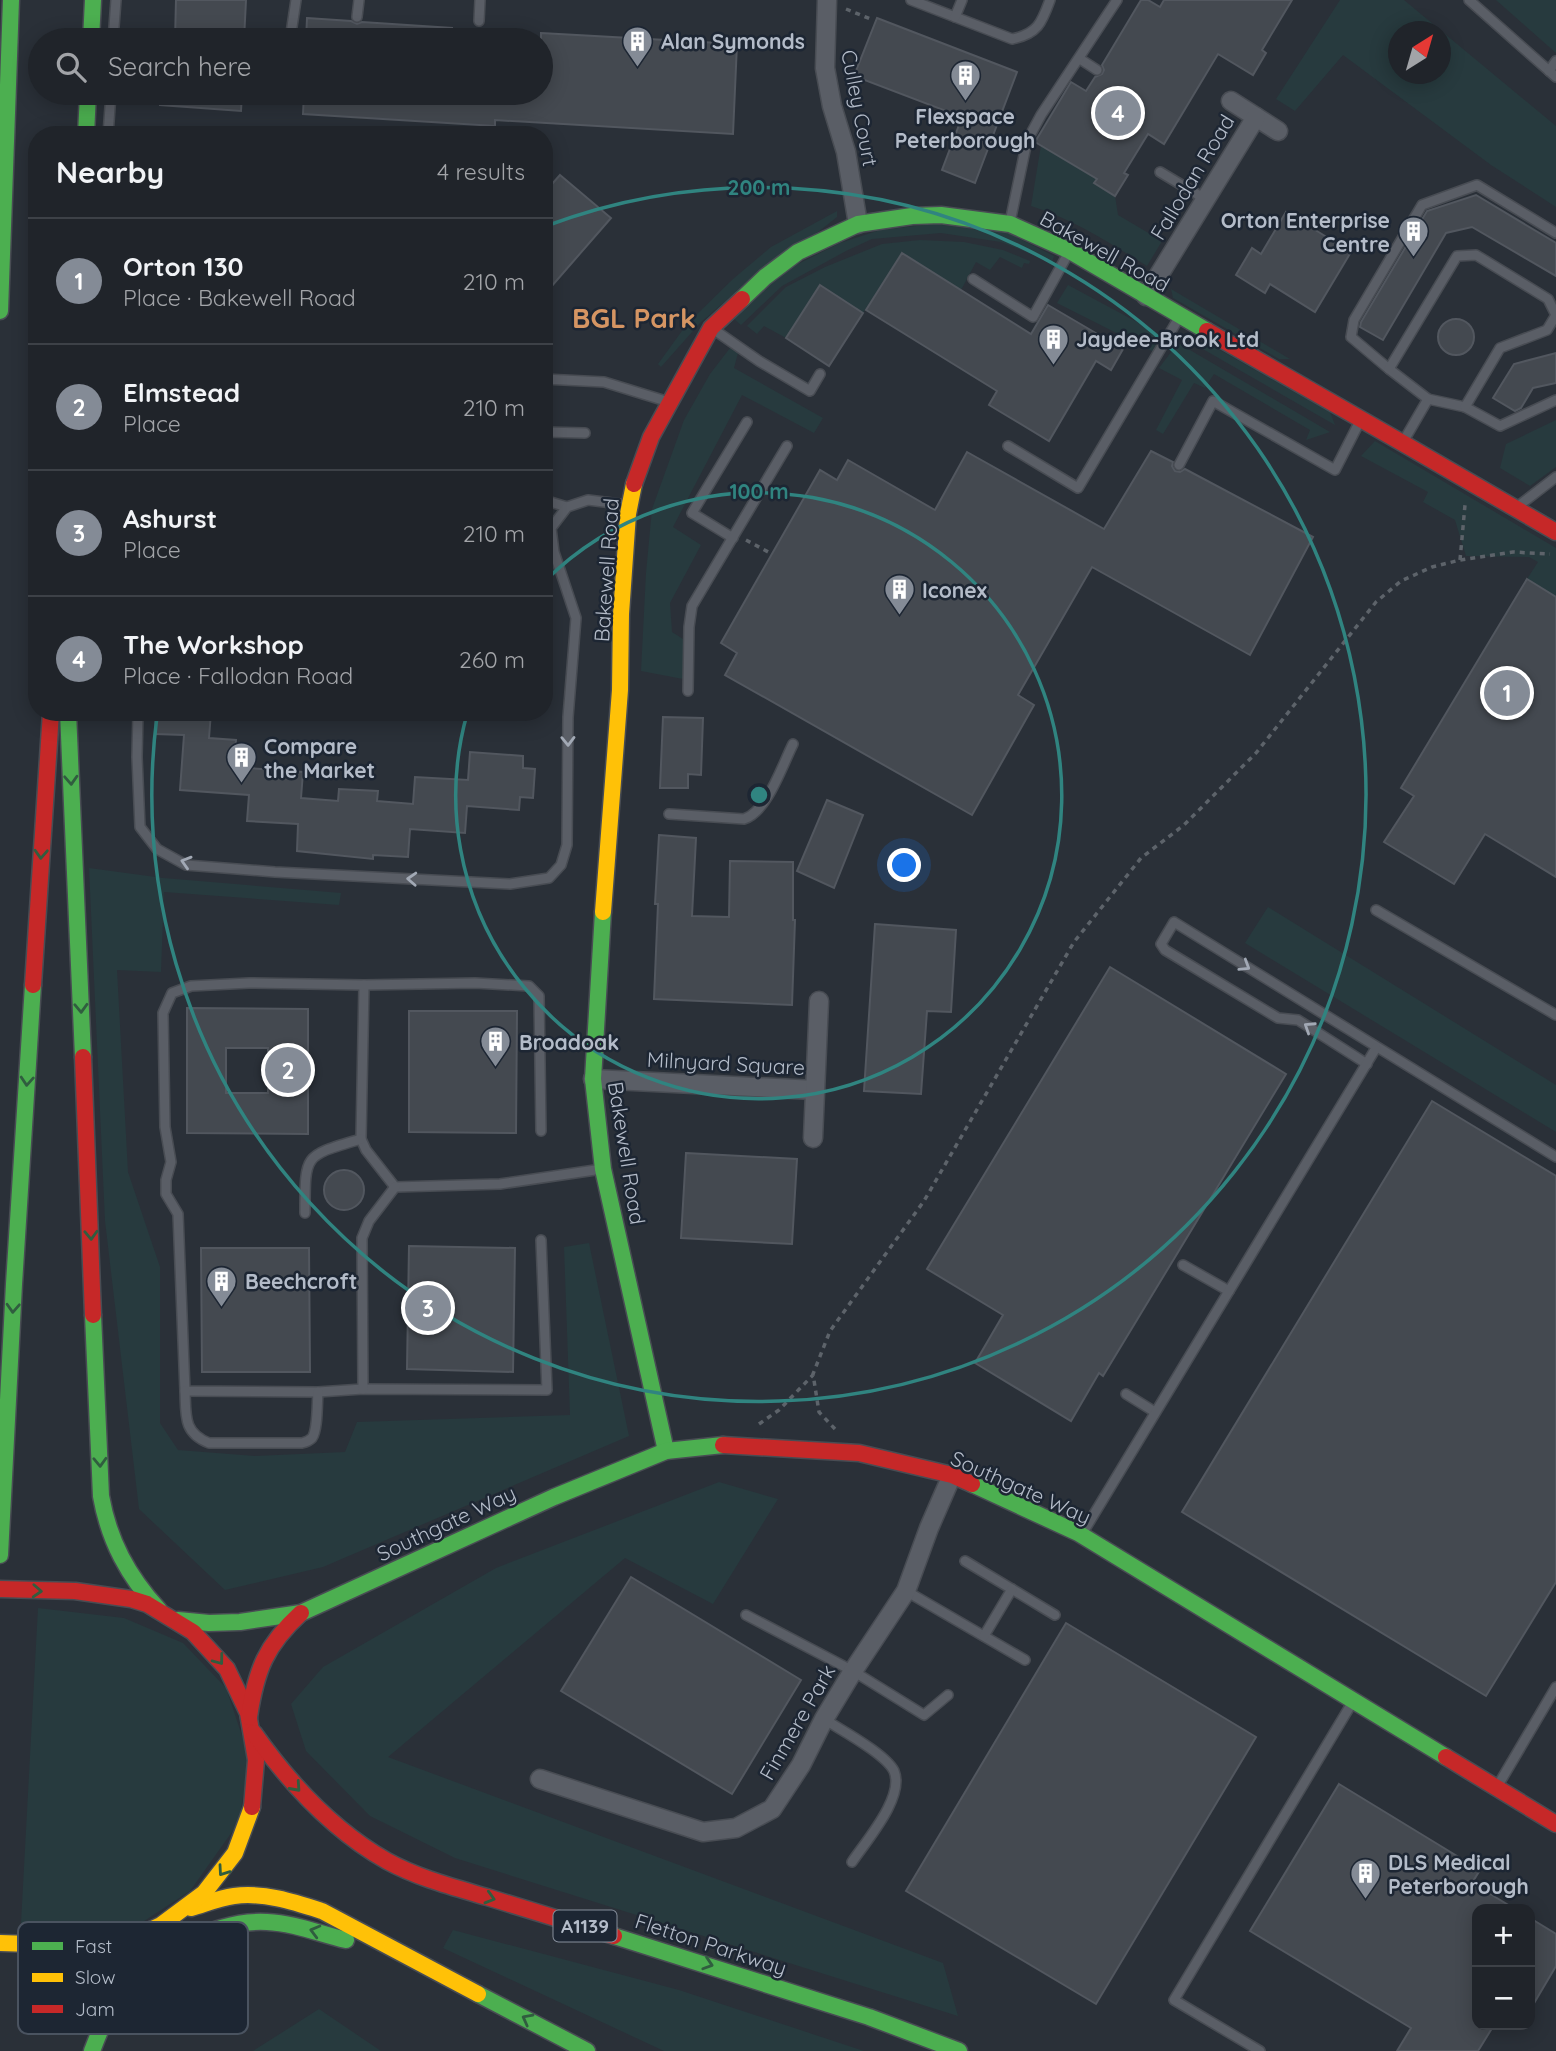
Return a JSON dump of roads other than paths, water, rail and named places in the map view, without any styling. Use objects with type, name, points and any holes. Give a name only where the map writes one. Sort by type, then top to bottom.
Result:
[{"type":"main road","points":[[0,311],[11,0]]},
{"type":"main road","points":[[92,28],[93,0]]},
{"type":"main road","points":[[86,126],[87,105]]},
{"type":"main road","name":"Bakewell Road","points":[[666,1451],[603,1169],[593,1079],[630,505],[651,436],[711,328],[765,276],[798,252],[858,224],[912,216],[941,215],[1010,224],[1070,251],[1556,532]]},
{"type":"main road","points":[[0,1555],[16,1245],[50,721]]},
{"type":"main road","points":[[68,721],[101,1496],[110,1537],[117,1553],[131,1578],[159,1610]]},
{"type":"main road","name":"Southgate Way","points":[[177,1620],[240,1624],[302,1613],[554,1497],[666,1451],[729,1444],[859,1453],[951,1475],[1082,1535],[1556,1825]]},
{"type":"main road","points":[[0,1589],[124,1596],[159,1610],[201,1639],[236,1685],[254,1733],[257,1774],[254,1801],[244,1835],[224,1871],[203,1896],[167,1922]]},
{"type":"main road","name":"Southgate Way","points":[[249,1717],[253,1687],[263,1659],[283,1629],[302,1613]]},
{"type":"main road","name":"Fletton Parkway","points":[[254,1733],[276,1764],[312,1804],[354,1839],[408,1871],[709,1965],[964,2049]]},
{"type":"main road","points":[[187,1910],[226,1897],[263,1896],[284,1899],[322,1911],[587,2051]]},
{"type":"main road","points":[[248,1922],[292,1925],[342,1939],[382,1943]]},
{"type":"main road","points":[[0,1942],[18,1943]]},
{"type":"main road","points":[[83,2051],[89,2034]]},
{"type":"main road","points":[[92,2051],[99,2034]]},
{"type":"street","name":"Culley Court","points":[[827,0],[825,68],[832,106],[846,152],[858,224]]},
{"type":"street","name":"Fallodan Road","points":[[1231,101],[1278,131]]},
{"type":"street","name":"Fallodan Road","points":[[1146,296],[1256,117]]},
{"type":"street","name":"Milnyard Square","points":[[813,1138],[820,1001]]},
{"type":"street","name":"Milnyard Square","points":[[593,1079],[816,1090]]},
{"type":"street","name":"Finmere Park","points":[[540,1779],[703,1832],[736,1828],[772,1809],[801,1765],[824,1719],[853,1671],[906,1591],[951,1475]]},
{"type":"lane","points":[[114,28],[116,0]]},
{"type":"lane","points":[[292,28],[296,0]]},
{"type":"lane","points":[[357,17],[359,0]]},
{"type":"lane","points":[[479,21],[480,0]]},
{"type":"lane","points":[[911,0],[1012,39],[1028,36],[1035,29],[1042,21],[1050,0]]},
{"type":"lane","points":[[956,17],[962,0]]},
{"type":"lane","points":[[1010,224],[1027,141],[1117,0]]},
{"type":"lane","points":[[1469,0],[1553,74],[1556,61]]},
{"type":"lane","points":[[1080,59],[1097,70]]},
{"type":"lane","points":[[109,126],[110,105]]},
{"type":"lane","points":[[1160,172],[1205,199]]},
{"type":"lane","points":[[1556,233],[1477,184],[1422,205],[1354,320],[1351,337],[1428,399],[1465,407],[1500,426],[1556,400]]},
{"type":"lane","points":[[973,279],[1033,317],[1070,251]]},
{"type":"lane","points":[[1389,369],[1457,256],[1476,255],[1548,299],[1556,315],[1547,330],[1500,348],[1465,407]]},
{"type":"lane","points":[[1008,446],[1078,488],[1180,316]]},
{"type":"lane","points":[[711,328],[810,391],[820,374]]},
{"type":"lane","points":[[553,379],[604,382],[671,402]]},
{"type":"lane","points":[[1403,444],[1428,399]]},
{"type":"lane","points":[[1178,466],[1213,401],[1335,470],[1361,420]]},
{"type":"lane","points":[[734,536],[692,513],[747,422]]},
{"type":"lane","points":[[553,432],[585,433]]},
{"type":"lane","points":[[688,691],[692,606],[787,446]]},
{"type":"lane","points":[[1516,508],[1556,477]]},
{"type":"lane","points":[[553,503],[567,507],[589,500],[630,505]]},
{"type":"lane","points":[[553,525],[567,507]]},
{"type":"lane","points":[[138,721],[140,827],[157,849],[186,865],[510,884],[550,878],[561,865],[567,845],[568,717],[576,618],[553,544]]},
{"type":"lane","points":[[669,814],[744,820],[751,817],[764,804],[793,744]]},
{"type":"lane","points":[[1376,910],[1556,1014]]},
{"type":"lane","points":[[1367,1064],[1298,1020],[1278,1018],[1165,950],[1161,944],[1174,922],[1556,1157]]},
{"type":"lane","points":[[318,1392],[314,1436],[302,1443],[209,1443],[199,1440],[187,1422],[178,1214],[166,1194],[166,1180],[171,1162],[165,1128],[163,1013],[172,993],[191,986],[249,983],[475,983],[529,986],[539,996],[541,1130]]},
{"type":"lane","points":[[364,985],[361,1139],[366,1150],[395,1187]]},
{"type":"lane","points":[[1082,1535],[1376,1048]]},
{"type":"lane","points":[[305,1213],[305,1174],[314,1156],[361,1139]]},
{"type":"lane","points":[[395,1187],[500,1184],[603,1169]]},
{"type":"lane","points":[[363,1389],[362,1238],[369,1221],[395,1187]]},
{"type":"lane","points":[[185,1391],[547,1390],[541,1240]]},
{"type":"lane","points":[[1182,1265],[1229,1291]]},
{"type":"lane","points":[[1126,1394],[1156,1412]]},
{"type":"lane","points":[[965,1561],[1055,1615]]},
{"type":"lane","points":[[984,1636],[1012,1589]]},
{"type":"lane","points":[[906,1591],[1025,1660]]},
{"type":"lane","points":[[746,1615],[853,1671],[924,1715],[948,1695]]},
{"type":"lane","points":[[1496,1788],[1556,1687]]},
{"type":"lane","points":[[1260,2051],[1174,2000],[1353,1701]]},
{"type":"lane","points":[[824,1719],[878,1754],[894,1770],[896,1783],[891,1804],[852,1862]]},
{"type":"place","name":"Alan Symonds","points":[[638,68]]},
{"type":"place","name":"Flexspace Peterborough","points":[[965,103]]},
{"type":"place","name":"The Workshop","points":[[1118,113]]},
{"type":"place","name":"Orton Enterprise Centre","points":[[1413,259]]},
{"type":"place","name":"Jaydee-Brook Ltd","points":[[1053,366]]},
{"type":"place","name":"Iconex","points":[[899,617]]},
{"type":"place","name":"Orton 130","points":[[1507,693]]},
{"type":"place","name":"Compare the Market","points":[[241,785]]},
{"type":"place","name":"Broadoak","points":[[496,1069]]},
{"type":"place","name":"Elmstead","points":[[288,1070]]},
{"type":"place","name":"Beechcroft","points":[[222,1308]]},
{"type":"place","name":"Ashurst","points":[[428,1308]]},
{"type":"place","name":"DLS Medical Peterborough","points":[[1365,1901]]},
{"type":"district","name":"BGL Park","points":[[634,317]]}]
